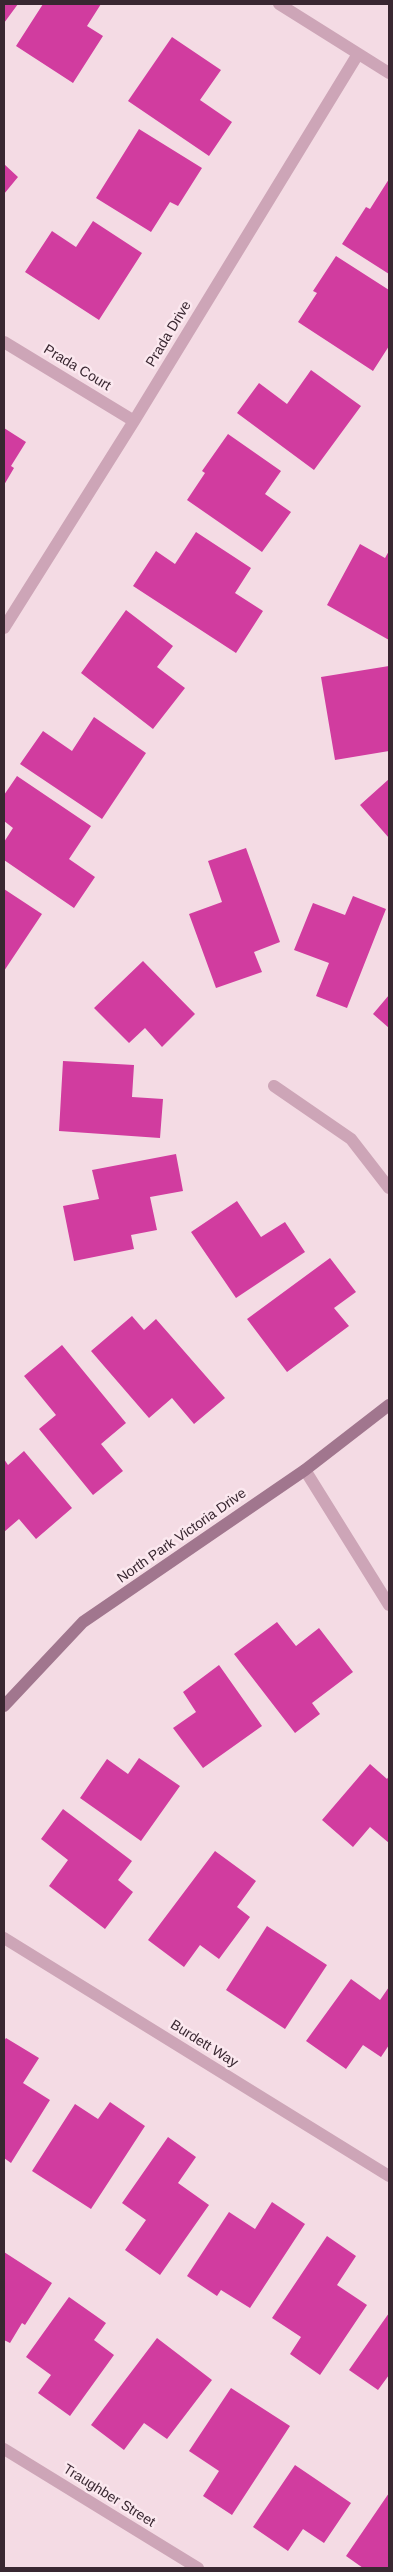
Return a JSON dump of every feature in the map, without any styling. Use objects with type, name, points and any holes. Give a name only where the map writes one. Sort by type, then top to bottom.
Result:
[{"type":"main road","name":"North Park Victoria Drive","points":[[4,1706],[83,1622],[305,1470],[389,1405]]},
{"type":"street","points":[[279,4],[389,73]]},
{"type":"street","name":"Prada Drive","points":[[4,628],[134,421],[358,54]]},
{"type":"street","name":"Prada Court","points":[[4,342],[134,421]]},
{"type":"street","points":[[274,1086],[351,1139],[389,1188]]},
{"type":"street","points":[[305,1470],[389,1605]]},
{"type":"street","name":"Burdett Way","points":[[4,1938],[389,2176]]},
{"type":"street","name":"Traughber Street","points":[[4,2449],[198,2568]]},
{"type":"building","points":[[4,4],[18,4],[4,23]]},
{"type":"building","points":[[43,4],[101,4],[87,26],[103,36],[73,83],[16,46]]},
{"type":"building","points":[[172,37],[221,70],[200,100],[232,122],[209,156],[128,101]]},
{"type":"building","points":[[139,129],[202,168],[178,206],[170,202],[151,232],[96,198]]},
{"type":"building","points":[[4,164],[18,177],[4,194]]},
{"type":"building","points":[[389,179],[389,274],[342,244],[366,207],[370,209]]},
{"type":"building","points":[[93,221],[142,253],[99,320],[25,272],[52,231],[76,247]]},
{"type":"building","points":[[336,256],[389,290],[389,346],[373,371],[298,322],[317,293],[313,291]]},
{"type":"building","points":[[311,370],[361,406],[314,470],[237,413],[259,383],[287,404]]},
{"type":"building","points":[[4,428],[26,442],[11,466],[14,468],[4,485]]},
{"type":"building","points":[[228,434],[281,471],[265,494],[291,512],[262,552],[187,500],[205,473],[202,471]]},
{"type":"building","points":[[196,532],[251,568],[235,593],[263,611],[236,653],[133,586],[156,551],[175,564]]},
{"type":"building","points":[[360,544],[385,558],[389,551],[389,640],[327,605]]},
{"type":"building","points":[[126,610],[173,646],[157,667],[185,688],[153,729],[81,673]]},
{"type":"building","points":[[389,666],[389,751],[335,760],[321,677]]},
{"type":"building","points":[[94,717],[146,753],[102,819],[20,764],[43,731],[72,751]]},
{"type":"building","points":[[17,776],[91,826],[69,859],[95,877],[74,908],[4,860],[4,842],[13,828],[4,821],[4,795]]},
{"type":"building","points":[[389,779],[389,838],[360,805]]},
{"type":"building","points":[[246,848],[280,942],[254,952],[262,972],[216,988],[189,914],[222,902],[208,861]]},
{"type":"building","points":[[4,889],[42,914],[4,971]]},
{"type":"building","points":[[353,896],[386,909],[347,1008],[316,996],[329,963],[294,950],[313,903],[345,915]]},
{"type":"building","points":[[143,961],[195,1014],[162,1047],[145,1028],[129,1043],[94,1008]]},
{"type":"building","points":[[389,995],[389,1028],[373,1014]]},
{"type":"building","points":[[63,1061],[134,1065],[132,1097],[163,1099],[160,1138],[59,1131]]},
{"type":"building","points":[[176,1154],[183,1191],[150,1197],[157,1230],[131,1235],[134,1249],[74,1261],[63,1206],[99,1199],[92,1170]]},
{"type":"building","points":[[237,1201],[261,1237],[285,1222],[305,1252],[236,1298],[191,1232]]},
{"type":"building","points":[[330,1258],[356,1292],[334,1308],[349,1326],[287,1372],[247,1319]]},
{"type":"building","points":[[132,1316],[144,1330],[156,1319],[225,1398],[194,1424],[172,1398],[149,1418],[91,1351]]},
{"type":"building","points":[[62,1345],[126,1423],[101,1444],[123,1471],[93,1495],[39,1429],[56,1415],[24,1376]]},
{"type":"building","points":[[24,1451],[72,1508],[36,1539],[19,1519],[4,1532],[4,1459],[8,1465]]},
{"type":"building","points":[[277,1622],[296,1646],[319,1628],[353,1672],[312,1703],[320,1714],[295,1733],[234,1654]]},
{"type":"building","points":[[219,1665],[262,1726],[203,1768],[173,1728],[196,1712],[183,1692]]},
{"type":"building","points":[[139,1758],[180,1786],[141,1841],[80,1798],[107,1759],[128,1774]]},
{"type":"building","points":[[370,1764],[387,1779],[389,1776],[389,1843],[370,1827],[353,1847],[322,1820]]},
{"type":"building","points":[[63,1809],[132,1861],[118,1880],[133,1892],[105,1929],[49,1886],[68,1860],[41,1839]]},
{"type":"building","points":[[215,1851],[256,1881],[237,1907],[250,1917],[219,1959],[200,1945],[184,1967],[148,1940]]},
{"type":"building","points":[[267,1926],[327,1965],[285,2029],[226,1990]]},
{"type":"building","points":[[351,1979],[380,2000],[389,1987],[389,2045],[381,2057],[363,2045],[346,2069],[306,2041]]},
{"type":"building","points":[[6,2038],[39,2058],[23,2083],[50,2100],[11,2163],[4,2158],[4,2041]]},
{"type":"building","points":[[110,2102],[145,2126],[91,2209],[32,2171],[75,2104],[98,2119]]},
{"type":"building","points":[[168,2137],[196,2157],[178,2183],[209,2205],[160,2275],[125,2250],[146,2220],[122,2203]]},
{"type":"building","points":[[272,2202],[305,2224],[250,2308],[221,2290],[217,2296],[187,2276],[229,2212],[255,2229]]},
{"type":"building","points":[[327,2236],[356,2256],[337,2285],[367,2305],[320,2375],[290,2354],[301,2337],[272,2318]]},
{"type":"building","points":[[4,2252],[52,2283],[25,2325],[22,2323],[10,2343],[4,2340]]},
{"type":"building","points":[[69,2297],[106,2323],[94,2340],[114,2355],[70,2416],[38,2393],[51,2375],[26,2357]]},
{"type":"building","points":[[389,2313],[389,2375],[378,2390],[349,2370]]},
{"type":"building","points":[[157,2338],[212,2380],[167,2439],[144,2423],[124,2450],[91,2425]]},
{"type":"building","points":[[231,2388],[290,2426],[232,2515],[203,2496],[219,2471],[189,2451]]},
{"type":"building","points":[[295,2465],[351,2503],[324,2543],[303,2529],[288,2551],[253,2527]]},
{"type":"building","points":[[389,2493],[389,2568],[363,2568],[346,2556]]}]
